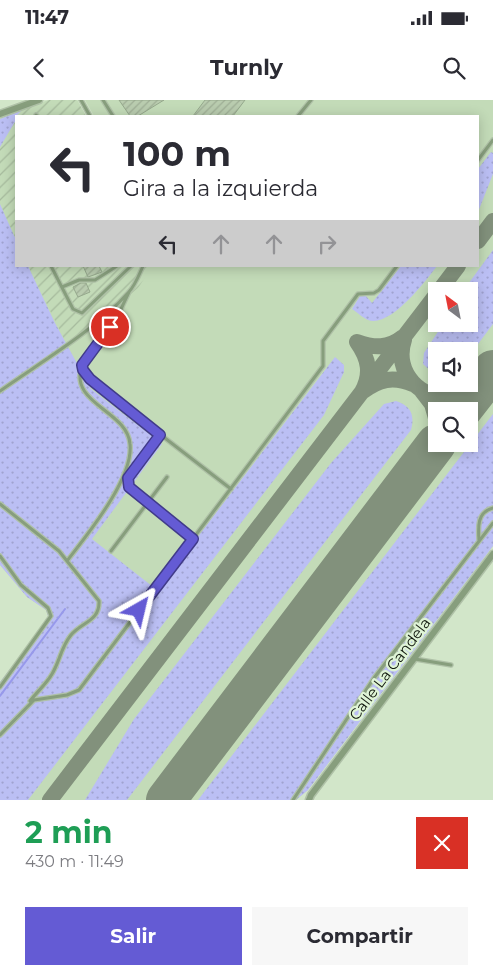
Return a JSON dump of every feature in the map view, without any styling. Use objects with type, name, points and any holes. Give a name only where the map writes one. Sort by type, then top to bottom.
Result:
[{"type":"street","points":[[0,114],[39,100]]},
{"type":"street","name":"Calle La Candela","points":[[309,800],[493,554]]},
{"type":"lane","points":[[81,100],[89,115]]},
{"type":"lane","points":[[103,100],[111,115]]},
{"type":"lane","points":[[299,115],[311,100]]},
{"type":"lane","points":[[479,159],[493,140]]},
{"type":"lane","points":[[52,267],[73,309],[82,313],[130,267]]},
{"type":"lane","points":[[62,287],[79,280],[95,280],[115,267]]},
{"type":"lane","points":[[67,561],[106,509],[128,459],[130,444],[122,426],[87,395],[80,383],[79,375],[82,365],[120,311],[142,267]]},
{"type":"lane","points":[[28,704],[34,700],[67,695],[79,690],[323,366],[323,341],[358,294],[369,294],[379,290],[396,267]]},
{"type":"lane","points":[[0,391],[72,341],[130,292]]},
{"type":"lane","points":[[82,365],[83,370],[90,379],[231,489]]},
{"type":"lane","points":[[160,435],[128,478],[129,487],[193,539]]},
{"type":"lane","points":[[111,551],[167,477]]},
{"type":"lane","points":[[0,504],[39,534],[67,561],[83,584],[93,592],[99,601],[100,610],[96,616],[81,625],[70,636],[61,649],[52,675],[0,735]]},
{"type":"lane","points":[[479,542],[479,520],[482,514],[493,508]]},
{"type":"lane","points":[[292,800],[374,678],[493,523]]},
{"type":"lane","points":[[0,556],[21,585],[48,608],[51,616],[0,687]]},
{"type":"lane","points":[[413,659],[451,665]]},
{"type":"shaded area","points":[[49,100],[77,100],[85,115],[15,115],[15,267],[479,267],[479,115],[93,115],[85,100],[493,100],[493,546],[308,790],[296,800],[0,800],[0,682],[49,619],[46,610],[27,597],[0,565],[0,119]]},
{"type":"shaded area","points":[[49,100],[77,100],[85,115],[20,115],[22,110]]},
{"type":"shaded area","points":[[22,110],[15,115],[15,122],[0,147],[0,119]]},
{"type":"shaded area","points":[[15,122],[15,238],[0,204],[0,147]]},
{"type":"shaded area","points":[[491,152],[493,153],[493,174],[479,209],[479,168]]},
{"type":"shaded area","points":[[0,204],[15,238],[15,267],[28,267],[55,323],[91,389],[162,444],[92,539],[157,590],[335,357],[344,365],[344,372],[324,415],[28,800],[0,800],[0,682],[49,619],[46,610],[27,597],[0,565]]},
{"type":"shaded area","points":[[493,250],[493,324],[478,344],[478,342],[431,342],[438,332],[478,332],[478,282],[470,282]]},
{"type":"shaded area","points":[[28,267],[152,267],[138,288],[68,347]]},
{"type":"shaded area","points":[[400,267],[436,267],[406,302],[386,317],[377,321],[368,320],[352,309],[360,296],[365,295],[372,303]]},
{"type":"shaded area","points":[[428,347],[428,369],[423,364],[424,353]]},
{"type":"shaded area","points":[[396,401],[411,412],[411,430],[127,800],[85,800],[134,719],[331,463],[384,404]]},
{"type":"shaded area","points":[[493,414],[493,546],[308,790],[296,800],[198,800],[464,452],[478,452],[478,434]]},
{"type":"building","points":[[119,100],[164,100],[140,115],[129,115]]},
{"type":"building","points":[[205,100],[245,100],[234,115],[194,115]]},
{"type":"building","points":[[83,267],[100,267],[102,272],[88,277]]},
{"type":"building","points":[[86,283],[90,292],[78,297],[73,287]]},
{"type":"waterway","points":[[0,696],[65,609]]},
{"type":"taxiway","points":[[479,240],[493,221]]},
{"type":"taxiway","points":[[446,282],[457,267]]},
{"type":"taxiway","points":[[50,800],[428,305]]},
{"type":"taxiway","points":[[403,337],[392,344],[381,346],[357,342],[364,354],[368,367],[367,379],[362,392],[374,384],[386,380],[399,380],[413,384]]},
{"type":"taxiway","points":[[404,340],[402,352],[406,373],[421,390],[431,395],[455,397],[480,387]]},
{"type":"taxiway","points":[[422,391],[430,402]]},
{"type":"runway","points":[[468,402],[493,370]]},
{"type":"runway","points":[[166,800],[430,452]]},
{"type":"route","points":[[110,327],[82,365],[83,370],[86,376],[100,388],[160,435],[128,478],[129,487],[193,539],[139,610]]}]
